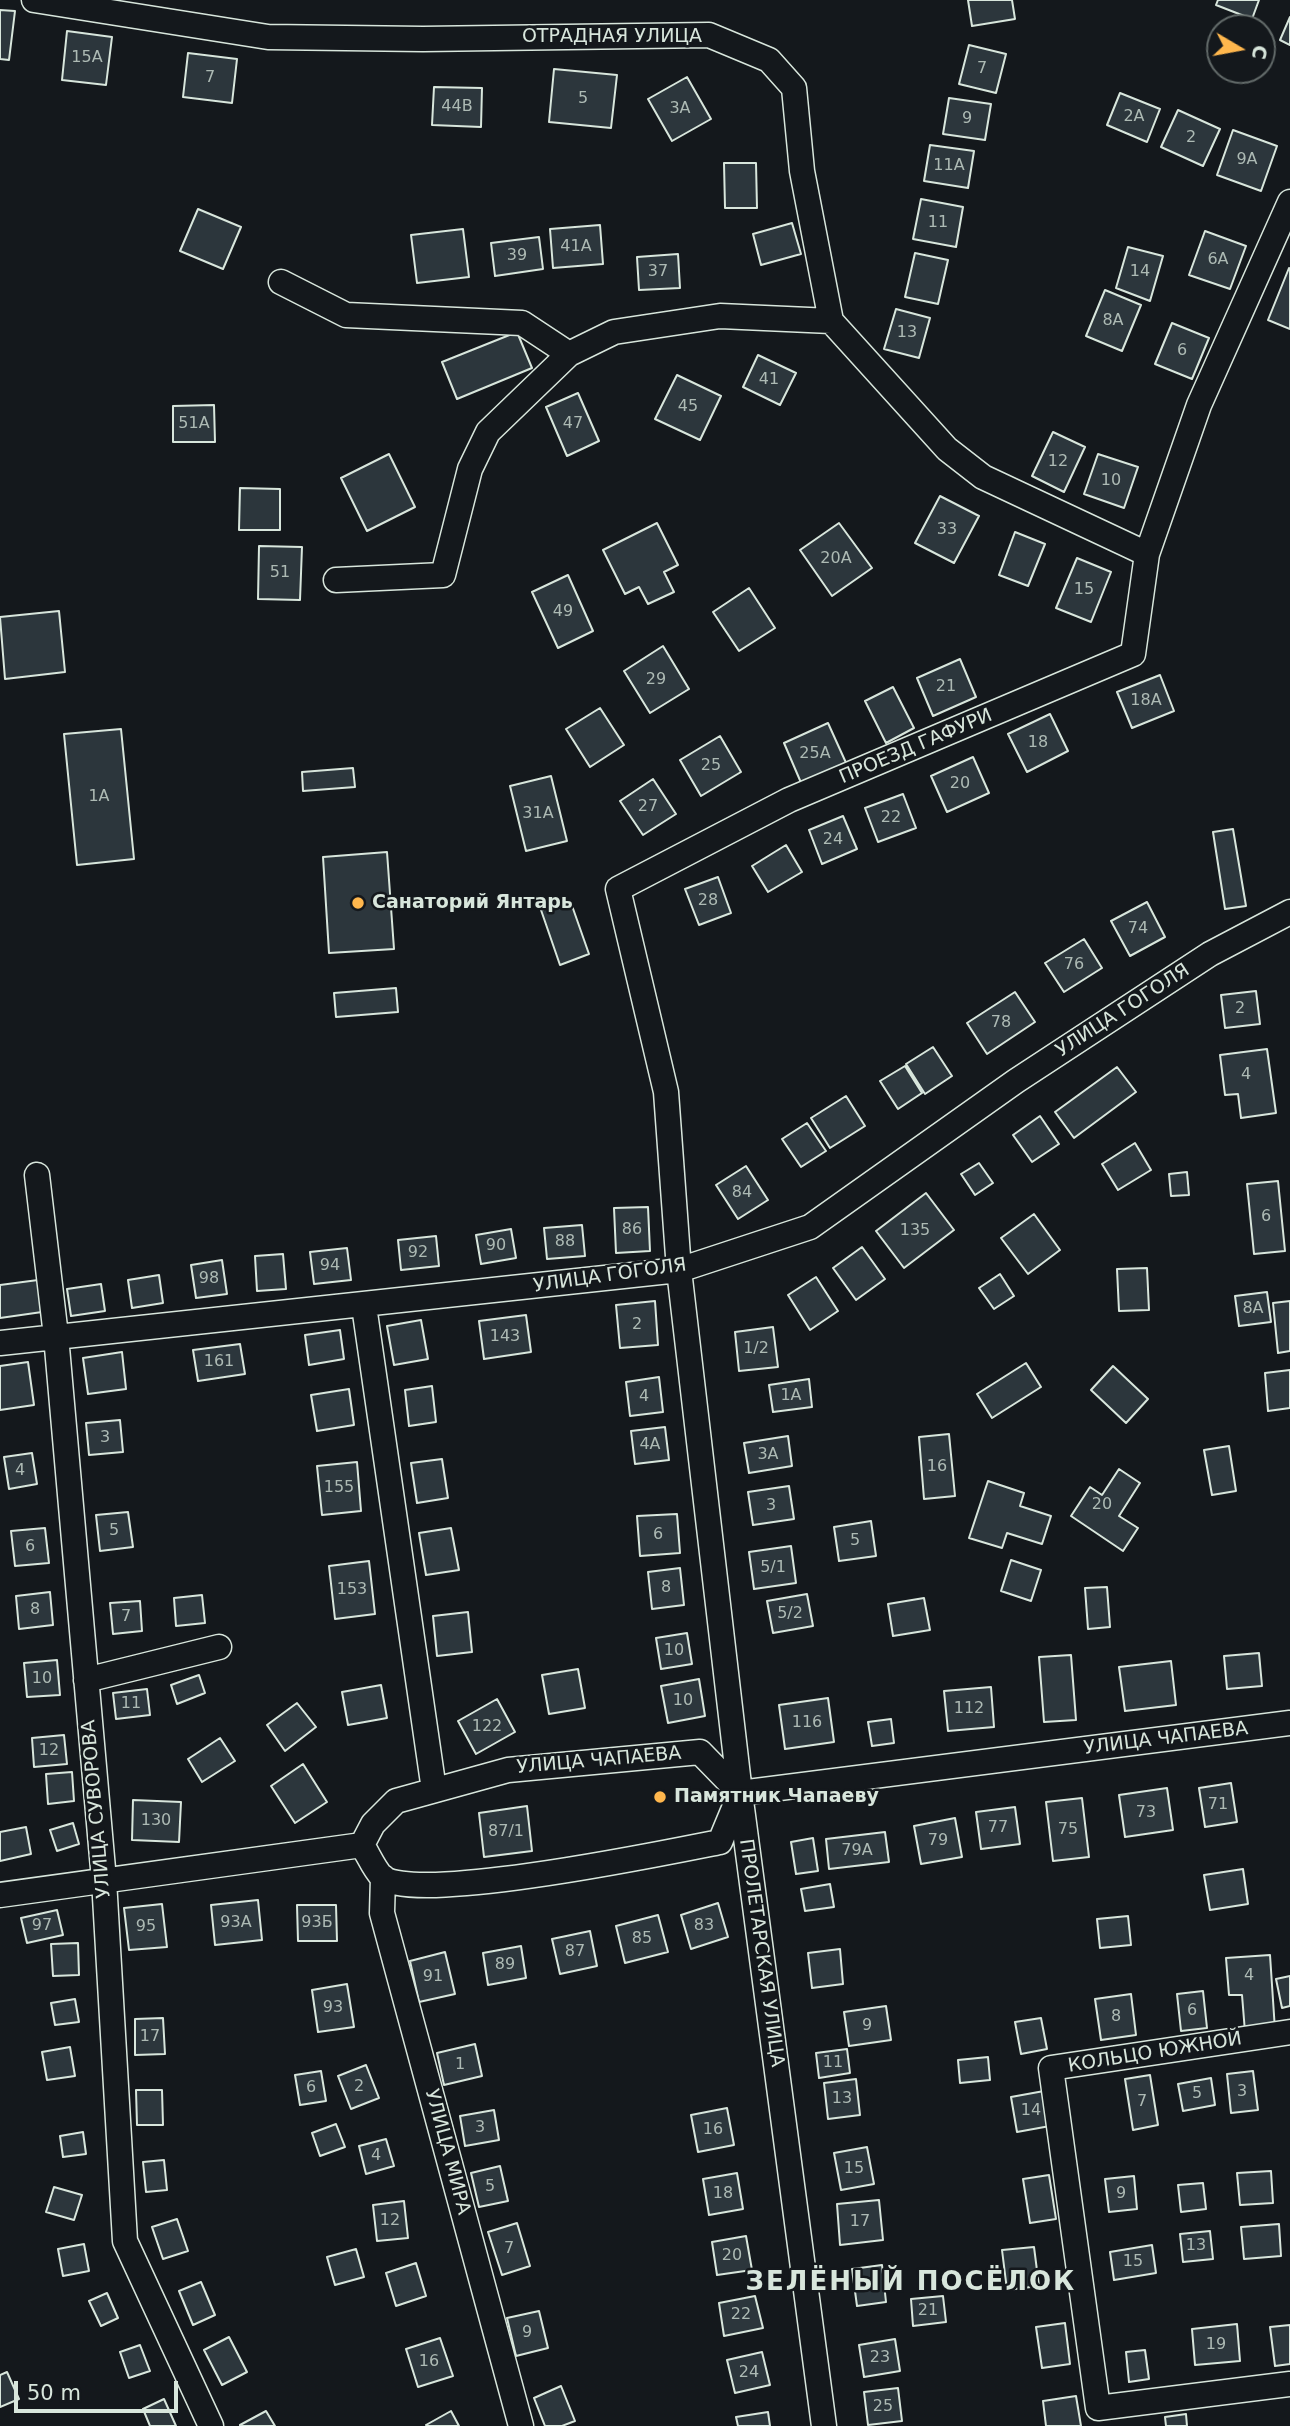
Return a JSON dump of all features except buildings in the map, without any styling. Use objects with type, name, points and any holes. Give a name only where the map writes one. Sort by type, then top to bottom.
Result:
[{"type":"street","name":"ОТРАДНАЯ УЛИЦА","points":[[34,0],[268,37],[423,39],[709,35],[769,60],[794,88],[802,171],[831,321]]},
{"type":"street","name":"ПРОЕЗД ГАФУРИ","points":[[679,1270],[666,1092],[618,889],[789,800],[1133,654],[1146,554],[1199,404],[1290,202]]},
{"type":"street","points":[[281,282],[346,315],[522,323],[569,354]]},
{"type":"street","points":[[336,580],[443,575],[470,469],[488,432],[569,354],[614,332],[720,316],[831,321],[947,449],[983,477],[1146,554]]},
{"type":"street","name":"УЛИЦА ГОГОЛЯ","points":[[0,1343],[364,1306],[679,1270],[810,1227],[1039,1066],[1210,954],[1290,913]]},
{"type":"street","name":"УЛИЦА СУВОРОВА","points":[[37,1175],[56,1336],[104,1881],[125,2241],[211,2426]]},
{"type":"street","name":"ПРОЛЕТАРСКАЯ УЛИЦА","points":[[679,1270],[740,1793],[824,2426]]},
{"type":"street","points":[[364,1306],[435,1790]]},
{"type":"street","points":[[86,1680],[219,1647]]},
{"type":"street","name":"УЛИЦА ЧАПАЕВА","points":[[362,1845],[373,1824],[396,1801],[508,1770],[700,1752],[740,1793],[1290,1723]]},
{"type":"street","points":[[0,1895],[362,1845],[383,1877],[406,1886],[541,1875],[720,1842],[740,1793]]},
{"type":"street","name":"УЛИЦА МИРА","points":[[383,1877],[382,1913],[521,2426]]},
{"type":"street","name":"КОЛЬЦО ЮЖНОЙ","points":[[1290,2032],[1051,2068],[1098,2408],[1290,2384]]},
{"type":"place","name":"Санаторий Янтарь","points":[[358,903]]},
{"type":"place","name":"Памятник Чапаеву","points":[[660,1797]]},
{"type":"district","name":"ЗЕЛЁНЫЙ ПОСЁЛОК","points":[[911,2283]]}]
